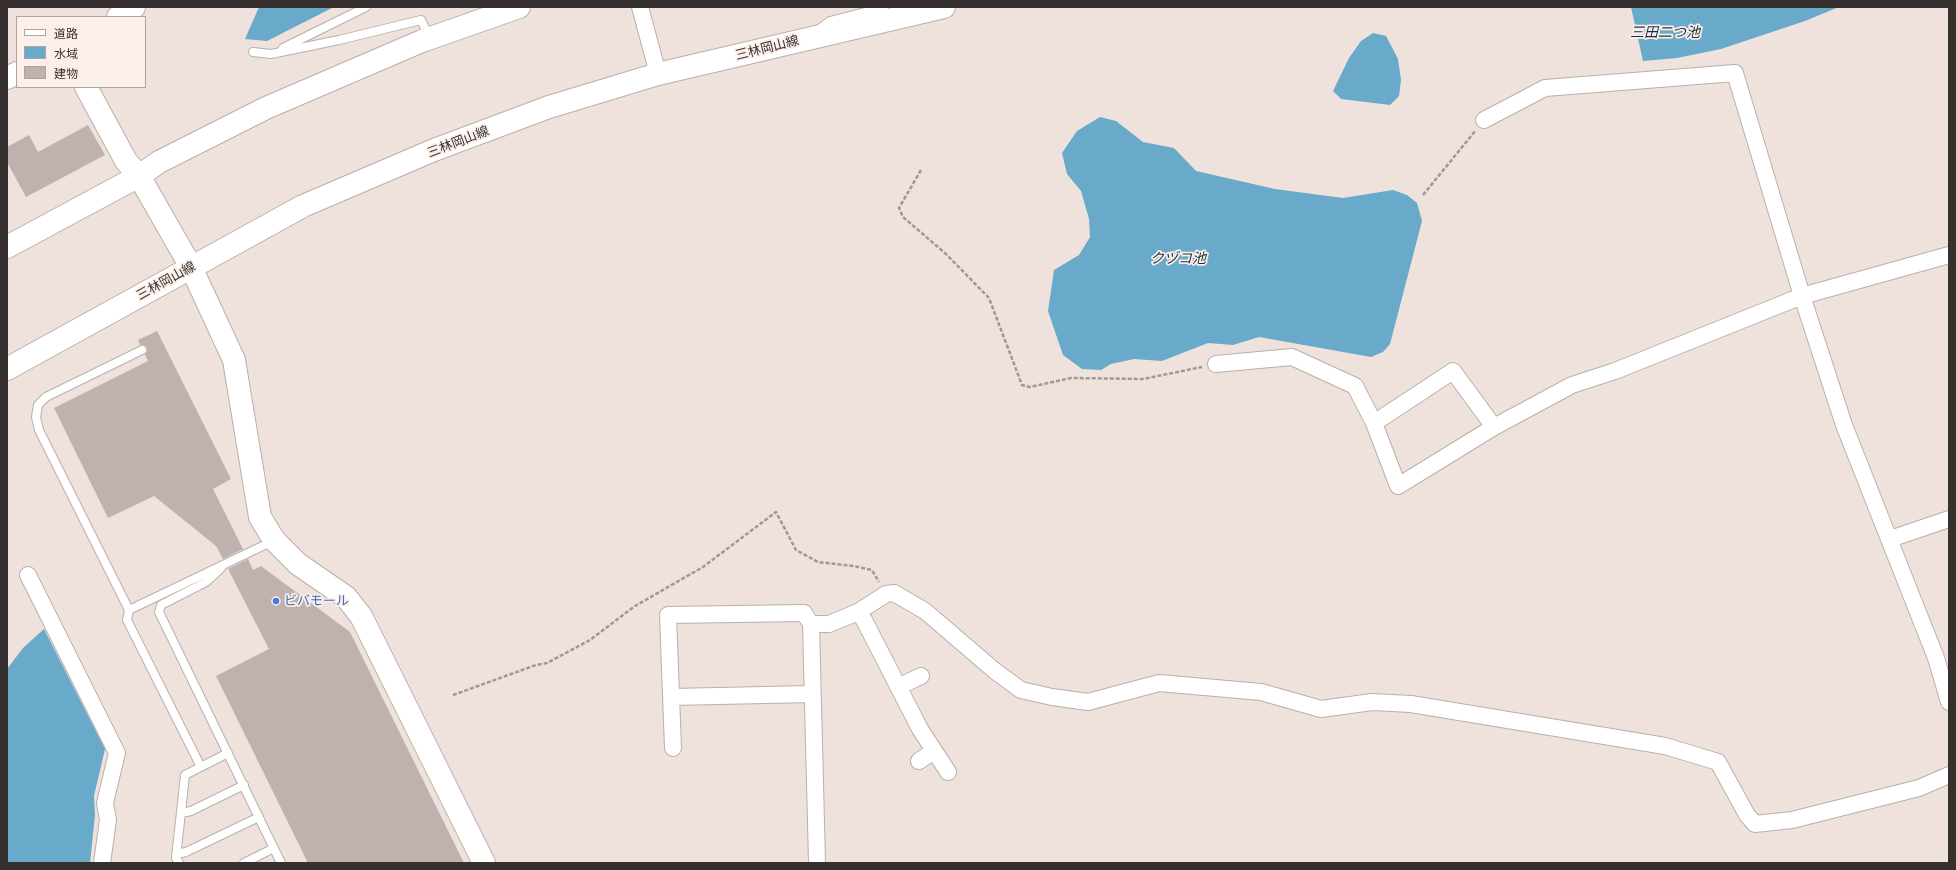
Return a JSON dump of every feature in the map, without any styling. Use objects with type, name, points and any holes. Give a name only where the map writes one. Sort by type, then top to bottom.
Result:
[{"type":"main road","points":[[120,16],[134,7]]},
{"type":"main road","points":[[7,247],[139,176],[159,162],[266,108],[431,39],[519,7]]},
{"type":"main road","name":"三林岡山線","points":[[7,368],[303,206],[434,150],[549,107],[658,74],[944,7]]},
{"type":"main road","points":[[7,78],[16,74]]},
{"type":"main road","points":[[87,88],[126,161],[139,176],[191,268],[234,360],[260,517],[274,540],[298,564],[346,597],[361,616],[484,863]]},
{"type":"street","points":[[640,7],[658,74]]},
{"type":"street","points":[[1484,120],[1545,88],[1735,73],[1802,296],[1844,425],[1936,658],[1949,702]]},
{"type":"street","points":[[1216,364],[1292,357],[1355,386],[1374,423],[1398,486],[1494,427],[1572,385],[1615,371],[1802,296],[1949,255]]},
{"type":"street","points":[[1374,423],[1453,370],[1494,427]]},
{"type":"street","points":[[1890,539],[1949,518]]},
{"type":"street","points":[[28,575],[117,753],[105,803],[108,820],[102,863]]},
{"type":"street","points":[[811,624],[829,624],[858,612],[886,594],[894,593],[925,611],[995,671],[1021,690],[1052,697],[1088,702],[1158,683],[1261,692],[1322,709],[1372,702],[1411,704],[1665,746],[1718,762],[1747,815],[1755,824],[1792,820],[1919,788],[1949,775]]},
{"type":"street","points":[[673,748],[668,615],[804,612],[811,624],[817,863]]},
{"type":"street","points":[[858,612],[864,620],[920,729],[948,772]]},
{"type":"street","points":[[898,687],[921,676]]},
{"type":"street","points":[[671,697],[812,694]]},
{"type":"street","points":[[919,761],[934,751]]},
{"type":"lane","points":[[271,54],[366,7]]},
{"type":"lane","points":[[804,39],[830,21],[884,7]]},
{"type":"lane","points":[[253,52],[271,54],[339,40],[421,20],[431,39]]},
{"type":"lane","points":[[142,350],[46,398],[38,406],[36,417],[39,430],[129,610],[127,620],[201,767]]},
{"type":"lane","points":[[129,610],[210,570],[223,566],[274,540]]},
{"type":"lane","points":[[223,566],[206,582],[161,605],[159,612],[281,863]]},
{"type":"lane","points":[[179,863],[176,858],[185,775],[228,753]]},
{"type":"lane","points":[[181,813],[191,811],[244,785]]},
{"type":"lane","points":[[177,854],[186,852],[259,817]]},
{"type":"lane","points":[[244,863],[274,848]]},
{"type":"path","points":[[1423,195],[1484,120]]},
{"type":"path","points":[[920,170],[899,208],[903,217],[946,254],[989,298],[1022,385],[1030,387],[1071,378],[1143,379],[1216,364]]},
{"type":"path","points":[[453,695],[536,665],[547,663],[590,640],[635,606],[703,567],[776,512],[796,550],[818,562],[872,570],[886,594]]},
{"type":"water","points":[[259,7],[334,7],[267,41],[245,39]]},
{"type":"water","name":"三田二つ池","points":[[1631,7],[1839,7],[1805,21],[1721,49],[1677,58],[1643,61]]},
{"type":"water","points":[[1373,33],[1386,36],[1398,59],[1401,80],[1399,96],[1390,105],[1341,99],[1333,91],[1349,58],[1361,41]]},
{"type":"water","name":"クヅコ池","points":[[1100,117],[1116,121],[1143,142],[1174,148],[1196,171],[1275,189],[1343,198],[1393,190],[1407,195],[1417,203],[1422,221],[1390,344],[1383,352],[1371,357],[1259,337],[1233,345],[1208,343],[1162,361],[1134,359],[1111,364],[1101,370],[1082,369],[1063,355],[1048,311],[1054,270],[1079,255],[1090,237],[1089,219],[1081,191],[1067,174],[1062,153],[1077,131]]},
{"type":"water","points":[[44,629],[105,749],[94,796],[95,815],[90,863],[7,863],[7,669],[23,648]]},
{"type":"building","points":[[88,125],[105,155],[26,197],[7,162],[7,147],[29,135],[38,152]]},
{"type":"building","points":[[157,331],[231,479],[213,489],[243,549],[223,559],[216,546],[154,496],[108,518],[54,408],[148,361],[145,355],[147,347],[140,345],[138,340]]},
{"type":"building","name":"ビバモール","points":[[248,559],[253,570],[261,566],[350,632],[464,863],[308,863],[216,676],[269,649],[228,569]]},
{"type":"place","name":"ビバモール","points":[[276,601]]}]
